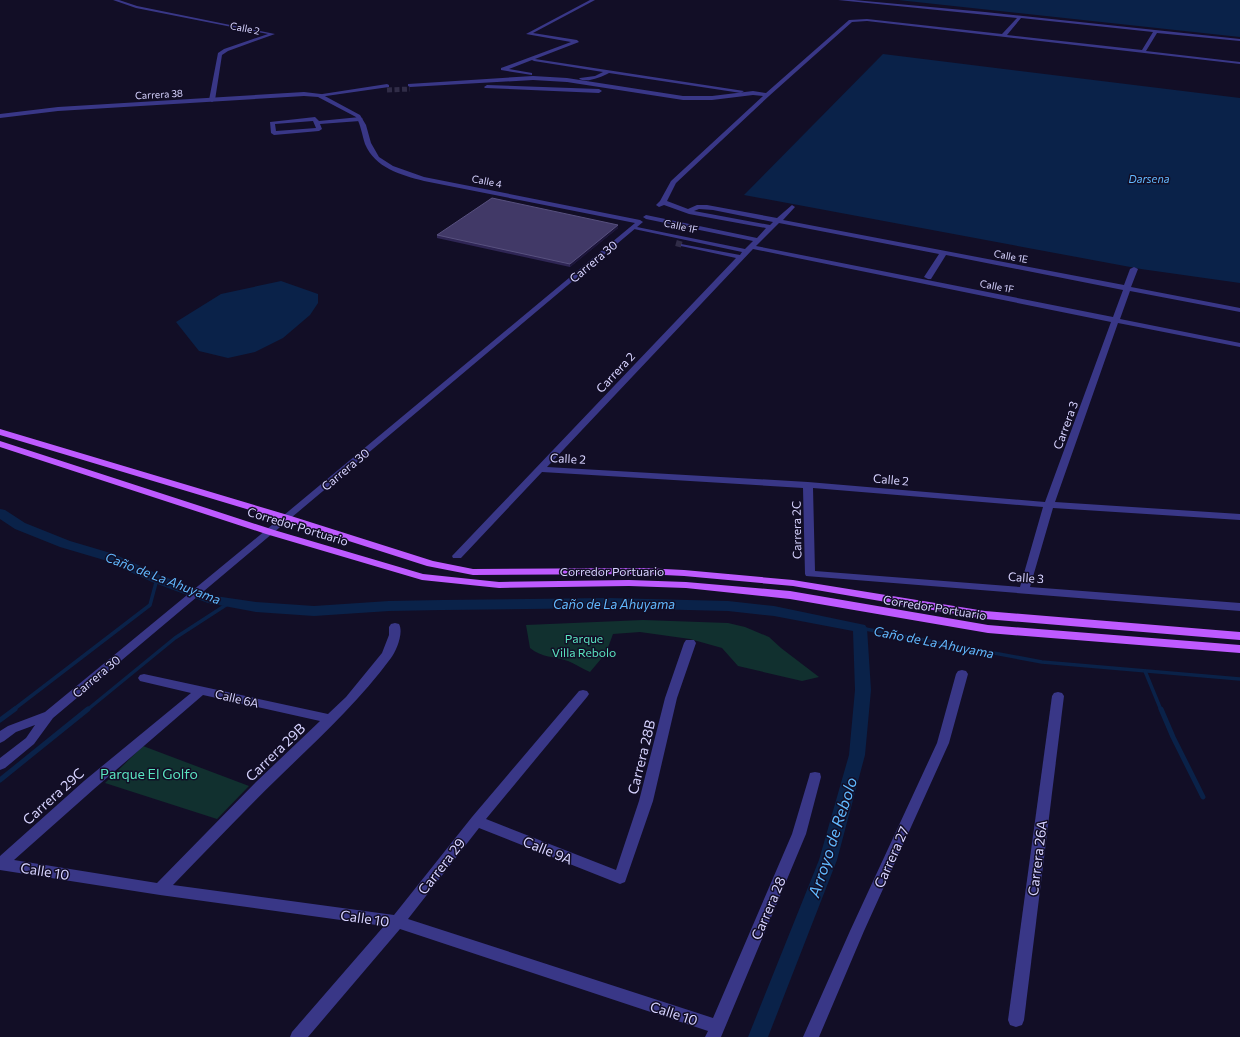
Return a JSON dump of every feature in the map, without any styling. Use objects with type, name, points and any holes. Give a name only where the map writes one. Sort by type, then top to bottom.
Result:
[{"type":"main road","name":"Corredor Portuario","points":[[0,432],[287,518],[431,564],[473,572],[644,571],[684,573],[802,585],[985,615],[1240,636]]},
{"type":"main road","name":"Corredor Portuario","points":[[0,444],[270,532],[422,577],[499,585],[629,583],[686,585],[798,596],[988,629],[1240,649]]},
{"type":"main road","points":[[798,596],[802,585]]},
{"type":"street","name":"Calle 2","points":[[115,0],[136,7],[273,34],[226,50],[220,54],[212,100]]},
{"type":"street","points":[[593,0],[528,34],[576,41],[503,69],[560,78],[584,79],[596,77],[608,71]]},
{"type":"street","points":[[840,0],[1240,40]]},
{"type":"street","points":[[908,13],[914,8]]},
{"type":"street","points":[[1003,36],[1020,17]]},
{"type":"street","points":[[898,23],[903,18]]},
{"type":"street","points":[[771,227],[659,205],[673,182],[767,94],[851,21],[867,20],[898,23],[1240,64]]},
{"type":"street","points":[[1143,52],[1155,32]]},
{"type":"street","points":[[532,59],[767,94]]},
{"type":"street","points":[[633,92],[567,80],[533,78],[410,87],[491,87],[633,92],[691,98],[719,97],[753,93]]},
{"type":"street","points":[[319,95],[387,88],[326,98]]},
{"type":"street","name":"Carrera 38","points":[[0,116],[58,109],[304,94],[319,95]]},
{"type":"street","points":[[319,95],[360,119]]},
{"type":"street","points":[[315,119],[317,123],[319,129],[274,133],[272,123],[315,119]]},
{"type":"street","points":[[317,123],[360,119]]},
{"type":"street","name":"Calle 4","points":[[360,119],[372,153],[376,159],[397,171],[424,179],[637,224]]},
{"type":"street","name":"Carrera 30","points":[[0,765],[30,740],[49,715],[287,518],[659,205]]},
{"type":"street","name":"Calle 1E","points":[[689,212],[696,206],[700,206],[1240,310]]},
{"type":"street","name":"Carrera 2","points":[[457,556],[750,247],[792,207]]},
{"type":"street","name":"Calle 1F","points":[[646,217],[686,225],[750,247],[946,283],[1240,345]]},
{"type":"street","name":"Calle 1F","points":[[637,224],[674,235],[928,277],[946,283]]},
{"type":"street","points":[[674,235],[686,225]]},
{"type":"street","points":[[683,245],[750,247]]},
{"type":"street","points":[[928,277],[943,254]]},
{"type":"street","name":"Carrera 3","points":[[1024,590],[1049,505],[1134,269]]},
{"type":"street","name":"Calle 1F","points":[[1116,318],[1240,340]]},
{"type":"street","name":"Calle 2","points":[[540,469],[808,485],[1049,505],[1240,518]]},
{"type":"street","name":"Carrera 2C","points":[[808,485],[810,574]]},
{"type":"street","name":"Calle 3","points":[[810,574],[1240,607]]},
{"type":"street","name":"Carrera 29B","points":[[160,889],[256,791],[350,700],[387,655],[395,635],[395,627]]},
{"type":"street","name":"Carrera 28B","points":[[620,878],[646,801],[672,698],[690,642]]},
{"type":"street","name":"Carrera 27","points":[[812,1037],[864,916],[942,743],[962,674]]},
{"type":"street","name":"Calle 6A","points":[[144,678],[330,719]]},
{"type":"street","name":"Carrera 29C","points":[[0,864],[89,785],[202,690]]},
{"type":"street","name":"Carrera 29","points":[[298,1037],[397,922],[477,821],[583,694]]},
{"type":"street","name":"Carrera 26A","points":[[1016,1020],[1058,696]]},
{"type":"street","name":"Carrera 30","points":[[0,738],[12,729],[49,715]]},
{"type":"street","name":"Carrera 28","points":[[715,1032],[799,834],[816,777]]},
{"type":"street","name":"Calle 9A","points":[[477,821],[620,878]]},
{"type":"street","name":"Calle 10","points":[[0,864],[160,889],[397,922],[715,1032]]},
{"type":"green space","name":"Parque Villa Rebolo","points":[[643,620],[728,623],[745,627],[769,637],[819,677],[802,681],[738,666],[722,648],[690,639],[640,632],[613,634],[606,653],[590,672],[563,659],[539,654],[530,648],[526,625]]},
{"type":"green space","name":"Parque El Golfo","points":[[143,746],[249,786],[217,819],[105,783]]},
{"type":"water","points":[[898,0],[1240,0],[1240,37]]},
{"type":"water","name":"Darsena","points":[[883,54],[1240,98],[1240,283],[1141,269],[744,195]]},
{"type":"water","points":[[281,281],[318,294],[318,303],[310,315],[283,338],[255,352],[228,358],[199,351],[176,322],[221,294]]},
{"type":"building","points":[[492,198],[618,225],[570,264],[437,235]]},
{"type":"waterway","name":"Caño de La Ahuyama","points":[[0,513],[20,526],[65,544],[109,557],[157,579],[213,600],[256,607],[314,611],[389,606],[442,605],[608,603],[728,606],[774,611],[860,628],[863,690],[857,755],[828,860],[758,1037]]},
{"type":"waterway","points":[[13,710],[150,605],[157,579]]},
{"type":"waterway","points":[[87,710],[175,638],[229,603]]},
{"type":"waterway","name":"Caño de La Ahuyama","points":[[860,628],[1042,662],[1240,679]]},
{"type":"waterway","points":[[1145,671],[1161,710]]},
{"type":"waterway","points":[[0,720],[15,709]]},
{"type":"waterway","points":[[0,780],[88,709]]},
{"type":"waterway","points":[[1161,709],[1173,737],[1203,797]]},
{"type":"tunnel","points":[[387,90],[410,89]]},
{"type":"tunnel","points":[[676,243],[683,245]]},
{"type":"water label","name":"Arroyo de Rebolo","points":[[832,837]]}]
